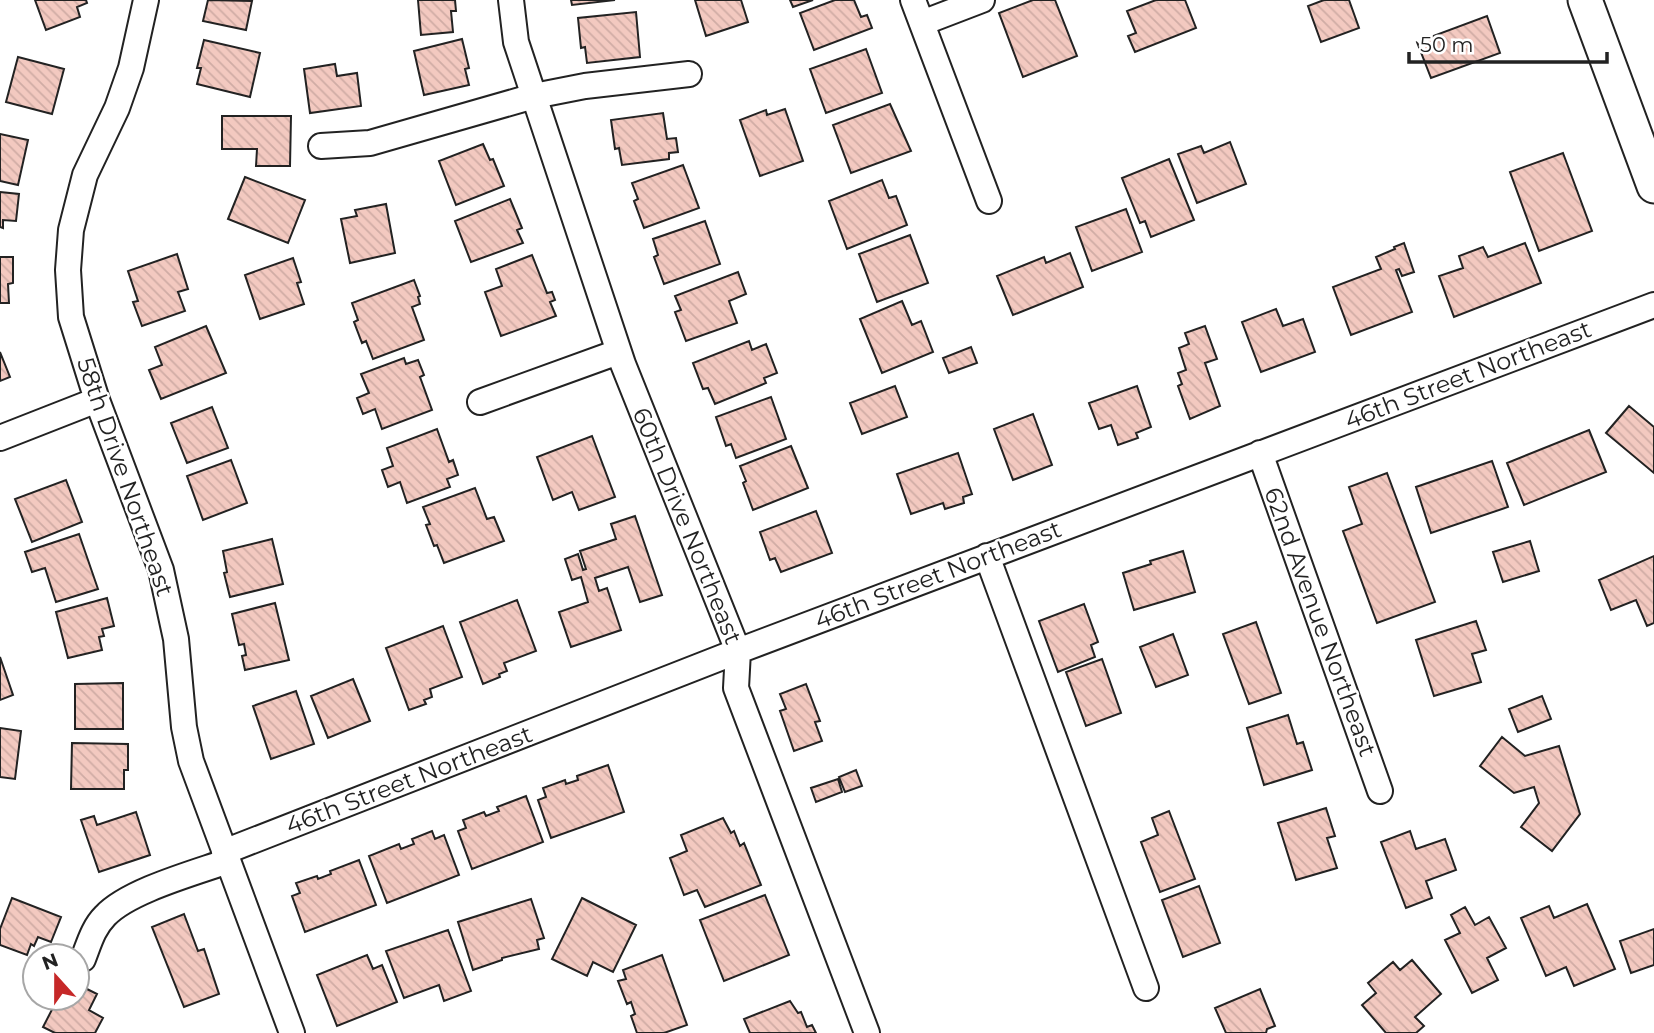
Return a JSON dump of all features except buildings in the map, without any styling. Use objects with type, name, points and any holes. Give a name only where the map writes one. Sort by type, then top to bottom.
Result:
[{"type":"street","name":"58th Drive Northeast","points":[[146,0],[131,68],[117,108],[85,175],[71,230],[68,270],[71,317],[97,400],[161,570],[176,639],[184,726],[191,761],[292,1033]]},
{"type":"street","name":"60th Drive Northeast","points":[[510,0],[516,42],[618,352],[738,651],[736,688],[867,1033]]},
{"type":"street","points":[[913,0],[989,201]]},
{"type":"street","points":[[922,23],[982,0]]},
{"type":"street","points":[[1585,0],[1654,186]]},
{"type":"street","points":[[321,146],[370,143],[534,96],[585,86],[689,74]]},
{"type":"street","name":"46th Street Northeast","points":[[89,942],[93,931],[116,906],[226,856],[738,651],[1654,305]]},
{"type":"street","points":[[480,402],[618,352]]},
{"type":"street","points":[[0,438],[97,400]]},
{"type":"street","name":"62nd Avenue Northeast","points":[[1260,453],[1380,791]]},
{"type":"street","points":[[987,556],[1146,988]]}]
